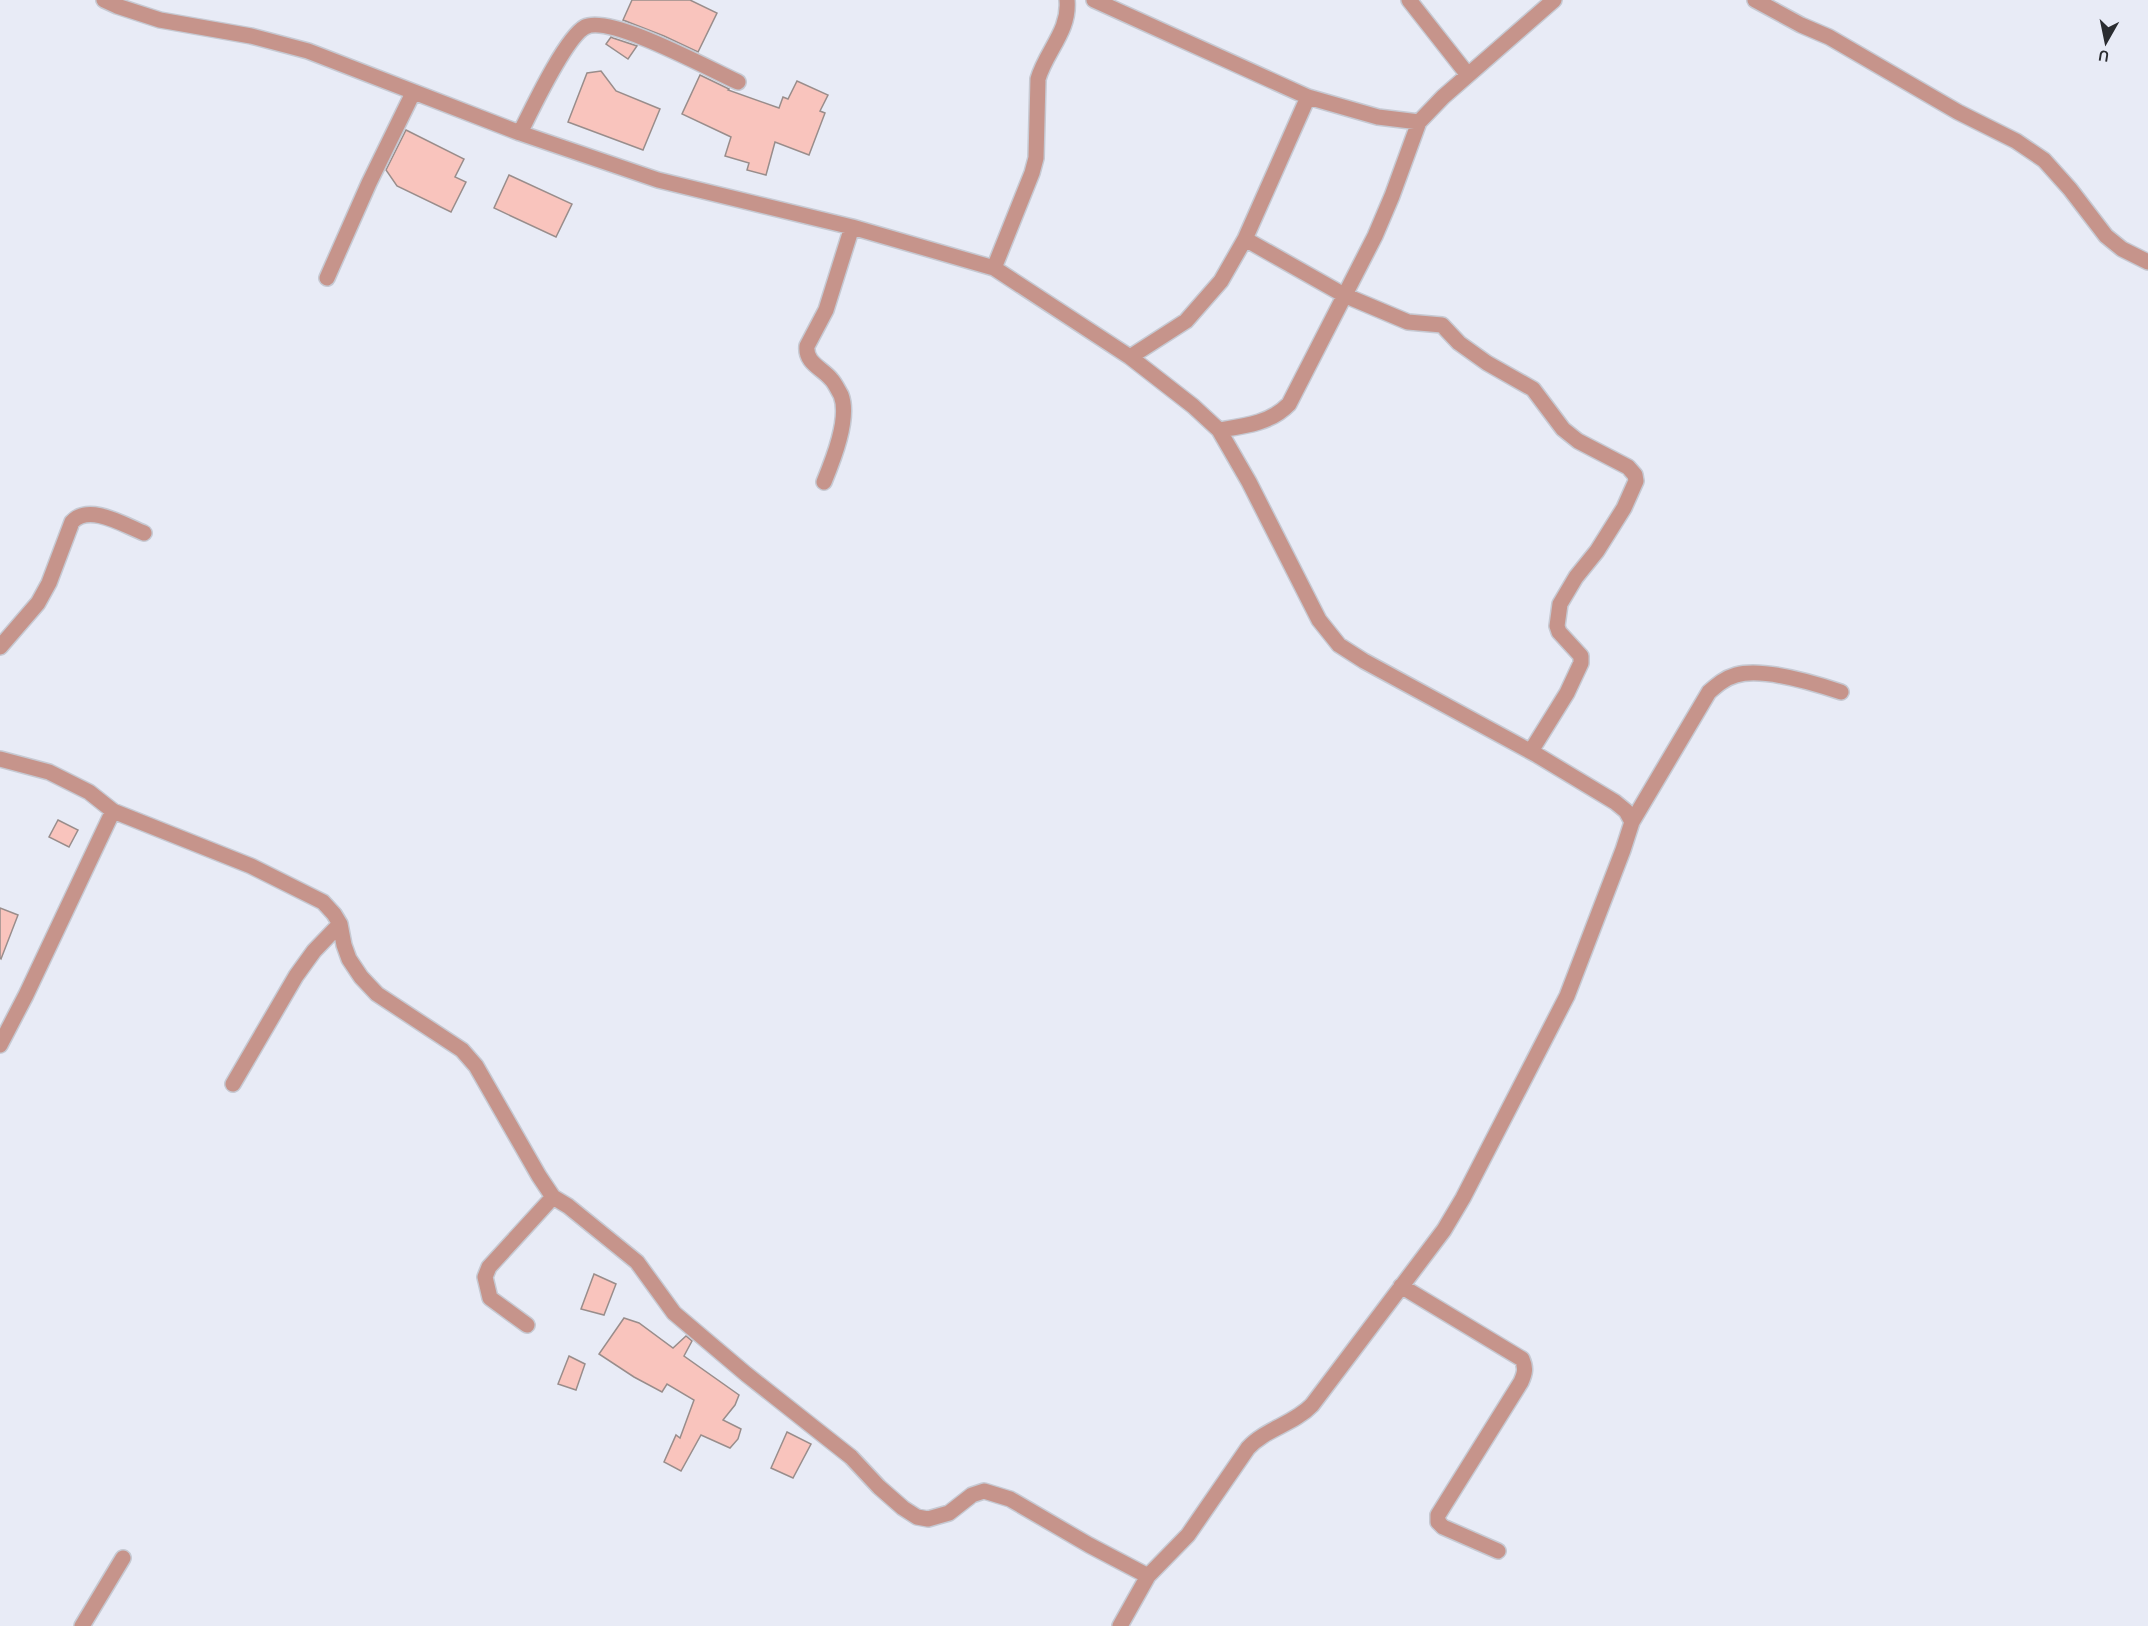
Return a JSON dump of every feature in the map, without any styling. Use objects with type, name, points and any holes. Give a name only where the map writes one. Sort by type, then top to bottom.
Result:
[{"type":"street","points":[[104,0],[160,20],[251,36],[308,51],[520,133],[658,180],[852,227],[994,268],[1130,357],[1193,406],[1219,430],[1249,482],[1319,620],[1339,645],[1364,661],[1531,752],[1615,802],[1626,811],[1632,822]]},
{"type":"street","points":[[994,268],[1032,173],[1036,158],[1038,79],[1041,69],[1062,32],[1066,20],[1067,0]]},
{"type":"street","points":[[1094,0],[1308,97],[1378,117],[1419,122]]},
{"type":"street","points":[[1409,0],[1468,75]]},
{"type":"street","points":[[1219,430],[1267,420],[1289,404],[1375,236],[1419,122],[1468,75],[1554,0]]},
{"type":"street","points":[[1755,0],[1829,37],[1958,112],[2016,141],[2044,160],[2070,189],[2106,236],[2122,249],[2148,262]]},
{"type":"street","points":[[520,133],[547,80],[571,42],[579,32],[590,26],[607,26],[641,36],[738,82]]},
{"type":"street","points":[[327,278],[369,183],[413,93]]},
{"type":"street","points":[[1130,357],[1186,321],[1221,281],[1245,239],[1308,97]]},
{"type":"street","points":[[824,482],[833,461],[843,409],[841,396],[832,379],[813,363],[806,352],[826,310],[852,227]]},
{"type":"street","points":[[1245,239],[1344,295],[1408,322],[1442,325],[1459,343],[1487,363],[1533,389],[1563,429],[1578,441],[1628,467],[1635,475],[1636,481],[1624,508],[1560,604],[1559,632],[1581,656],[1581,663],[1567,693],[1531,752]]},
{"type":"street","points":[[0,647],[38,603],[49,583],[72,522],[78,516],[87,513],[144,533]]},
{"type":"street","points":[[1120,1626],[1148,1576],[1188,1535],[1252,1443],[1303,1414],[1312,1405],[1444,1230],[1463,1198],[1567,996],[1632,822],[1709,692],[1720,682],[1749,672],[1810,682],[1841,692]]},
{"type":"street","points":[[0,759],[49,772],[89,792],[113,811],[251,866],[323,902],[340,924],[349,959],[361,977],[377,994],[444,1036],[462,1050],[476,1066],[553,1197],[637,1262],[674,1313],[746,1374],[851,1457],[879,1487],[903,1508],[917,1517],[928,1519],[949,1513],[972,1496],[984,1491],[1010,1499],[1148,1576]]},
{"type":"street","points":[[0,1045],[113,811]]},
{"type":"street","points":[[233,1084],[296,976],[340,924]]},
{"type":"street","points":[[527,1325],[490,1298],[486,1277],[489,1267],[553,1197]]},
{"type":"street","points":[[1401,1286],[1522,1359],[1525,1366],[1521,1382],[1438,1515],[1438,1522],[1443,1527],[1498,1551]]},
{"type":"street","points":[[82,1626],[123,1558]]},
{"type":"building","points":[[632,0],[690,0],[717,13],[698,52],[623,20]]},
{"type":"building","points":[[611,37],[637,46],[628,59],[606,44]]},
{"type":"building","points":[[601,71],[616,91],[660,109],[643,150],[568,122],[587,73]]},
{"type":"building","points":[[700,75],[728,90],[779,108],[783,97],[788,99],[797,81],[828,95],[820,111],[825,113],[809,155],[775,142],[766,175],[747,170],[749,163],[725,156],[731,137],[682,114]]},
{"type":"building","points":[[406,130],[464,159],[455,177],[466,182],[451,212],[397,186],[386,170]]},
{"type":"building","points":[[509,175],[572,204],[556,237],[494,208]]},
{"type":"building","points":[[58,820],[78,830],[69,847],[49,837]]},
{"type":"building","points":[[0,908],[18,915],[1,959],[0,958]]},
{"type":"building","points":[[594,1274],[616,1284],[604,1315],[581,1309]]},
{"type":"building","points":[[624,1318],[639,1323],[673,1348],[686,1336],[692,1341],[684,1356],[739,1395],[735,1405],[723,1420],[741,1429],[738,1439],[730,1448],[701,1435],[681,1471],[664,1462],[676,1435],[680,1438],[694,1400],[667,1384],[662,1392],[599,1354]]},
{"type":"building","points":[[569,1356],[585,1364],[576,1390],[558,1384]]},
{"type":"building","points":[[787,1432],[811,1444],[793,1478],[771,1468]]}]
